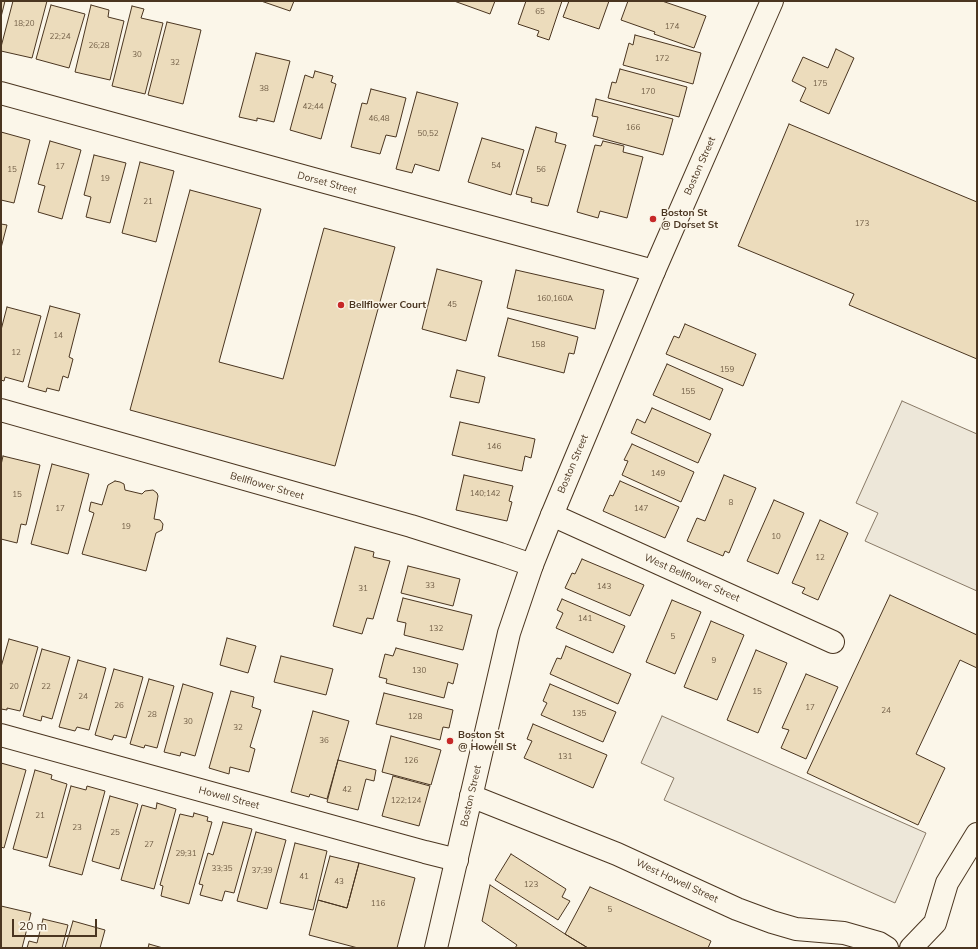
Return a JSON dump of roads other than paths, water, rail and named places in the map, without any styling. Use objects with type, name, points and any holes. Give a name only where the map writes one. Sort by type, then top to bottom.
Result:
[{"type":"street","name":"Boston Street","points":[[436,948],[509,633],[532,565],[654,271],[772,1]]},
{"type":"street","name":"Dorset Street","points":[[1,93],[654,271]]},
{"type":"street","name":"Bellflower Street","points":[[1,410],[410,526],[532,565]]},
{"type":"street","name":"West Bellflower Street","points":[[552,515],[833,642]]},
{"type":"street","name":"Howell Street","points":[[1,735],[457,860]]},
{"type":"street","name":"West Howell Street","points":[[471,796],[617,854],[737,909],[772,922],[796,929],[844,934],[879,943],[887,948]]},
{"type":"street","points":[[911,948],[935,923],[947,883],[977,834]]},
{"type":"place","name":"Boston St @ Dorset St","points":[[653,219]]},
{"type":"place","name":"Bellflower Court","points":[[341,305]]},
{"type":"place","name":"Boston St @ Howell St","points":[[450,741]]}]
